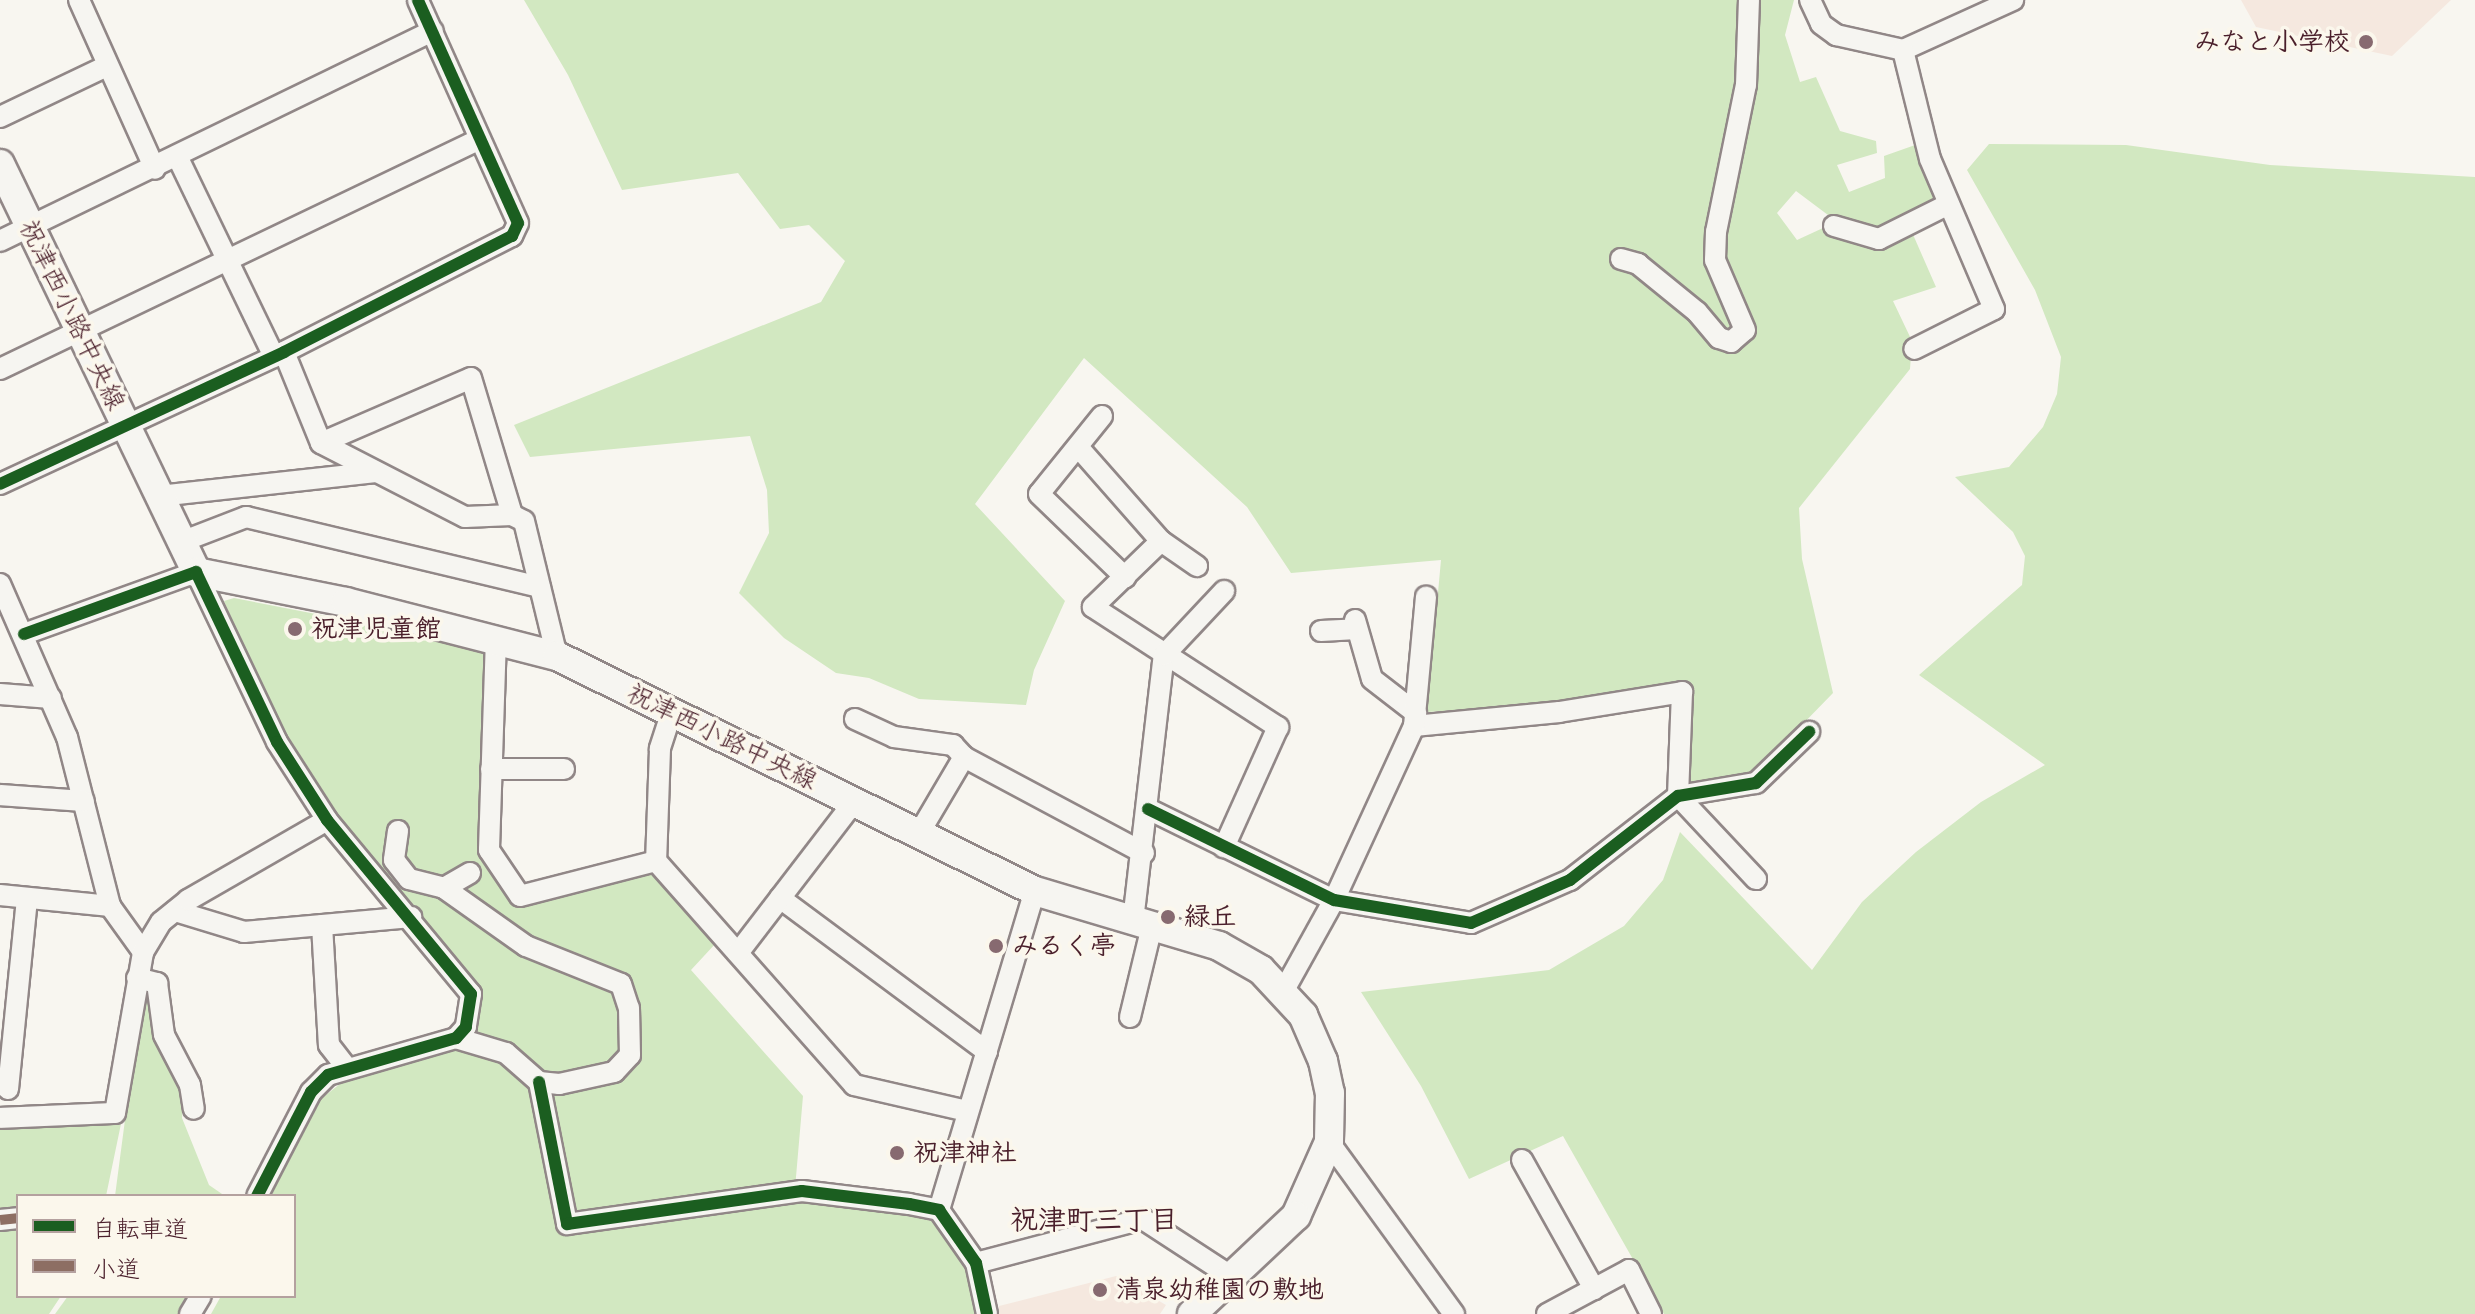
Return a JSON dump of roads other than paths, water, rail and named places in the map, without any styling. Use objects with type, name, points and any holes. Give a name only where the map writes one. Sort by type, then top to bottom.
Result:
[{"type":"main road","name":"祝津西小路中央線","points":[[0,164],[196,572],[496,638],[557,656],[1035,891],[1245,958],[1283,992],[1303,1015],[1323,1061],[1330,1093],[1329,1142],[1296,1216],[1229,1275],[1192,1314]]},
{"type":"street","points":[[79,0],[155,169]]},
{"type":"street","points":[[0,484],[279,355],[512,236],[518,223],[478,140],[418,0]]},
{"type":"street","points":[[1621,259],[1638,264],[1673,292],[1719,338],[1731,342],[1745,330],[1715,260],[1716,232],[1746,85],[1749,0]]},
{"type":"street","points":[[1810,0],[1821,24],[1836,35],[1903,50],[1991,5],[2013,0]]},
{"type":"street","points":[[0,241],[178,158],[433,31]]},
{"type":"street","points":[[1903,50],[1930,159],[1994,309],[1914,349]]},
{"type":"street","points":[[0,117],[107,66]]},
{"type":"street","points":[[0,369],[478,140]]},
{"type":"street","points":[[178,158],[321,443],[465,517],[512,515],[524,521],[557,656]]},
{"type":"street","points":[[1834,226],[1879,239],[1949,204]]},
{"type":"street","points":[[321,443],[471,378],[512,515]]},
{"type":"street","points":[[1102,416],[1039,494],[1125,577]]},
{"type":"street","points":[[1079,448],[1161,541],[1197,566]]},
{"type":"street","points":[[159,496],[376,472]]},
{"type":"street","points":[[181,542],[246,517],[540,587]]},
{"type":"street","points":[[1161,541],[1093,607],[1278,727],[1224,847]]},
{"type":"street","points":[[24,634],[196,572],[277,742],[327,820],[411,917],[471,994],[466,1027],[456,1038]]},
{"type":"street","points":[[0,584],[67,737],[110,906],[143,952]]},
{"type":"street","points":[[1130,1017],[1143,923],[1144,853],[1164,655],[1224,591]]},
{"type":"street","points":[[1283,992],[1334,900],[1415,719],[1426,597]]},
{"type":"street","points":[[1321,631],[1356,625],[1372,679],[1415,719],[1559,712],[1682,692],[1678,796],[1756,879]]},
{"type":"street","points":[[496,638],[489,850],[520,896],[656,861]]},
{"type":"street","points":[[0,694],[51,698]]},
{"type":"street","points":[[672,711],[660,749],[656,861],[854,1085],[967,1111]]},
{"type":"street","points":[[855,719],[894,737],[953,745],[964,757],[1144,853]]},
{"type":"street","points":[[1148,809],[1334,900],[1471,923],[1570,880],[1678,796],[1756,783],[1809,732]]},
{"type":"street","points":[[918,835],[964,757]]},
{"type":"street","points":[[491,769],[564,769]]},
{"type":"street","points":[[0,795],[84,801]]},
{"type":"street","points":[[738,953],[854,802]]},
{"type":"street","points":[[0,1118],[115,1113],[143,952],[161,922],[327,820]]},
{"type":"street","points":[[258,1194],[311,1092],[328,1075],[456,1038],[506,1053],[539,1082],[559,1084],[614,1072],[630,1055],[629,1008],[621,984],[526,946],[444,888],[409,879],[394,860],[398,831]]},
{"type":"street","points":[[444,888],[470,873]]},
{"type":"street","points":[[939,1210],[1035,891]]},
{"type":"street","points":[[0,895],[110,906]]},
{"type":"street","points":[[8,1089],[27,898]]},
{"type":"street","points":[[780,898],[987,1052]]},
{"type":"street","points":[[175,911],[244,932],[411,917]]},
{"type":"street","points":[[322,925],[329,1045],[347,1068]]},
{"type":"street","points":[[137,978],[157,983],[164,1035],[190,1085],[194,1109]]},
{"type":"street","points":[[539,1082],[567,1224],[802,1191],[939,1210],[976,1263],[987,1314]]},
{"type":"street","points":[[1329,1142],[1454,1314]]},
{"type":"street","points":[[1522,1160],[1594,1289]]},
{"type":"street","points":[[976,1263],[1143,1219],[1229,1275]]},
{"type":"street","points":[[1547,1314],[1629,1270],[1651,1314]]},
{"type":"place","name":"みなと小学校","points":[[2366,42]]},
{"type":"place","name":"祝津児童館","points":[[295,629]]},
{"type":"place","name":"緑丘","points":[[1168,917]]},
{"type":"place","name":"みるく亭","points":[[996,946]]},
{"type":"place","name":"祝津神社","points":[[897,1153]]},
{"type":"place","name":"清泉幼稚園の敷地","points":[[1100,1290]]},
{"type":"district","name":"祝津町三丁目","points":[[1094,1219]]}]
